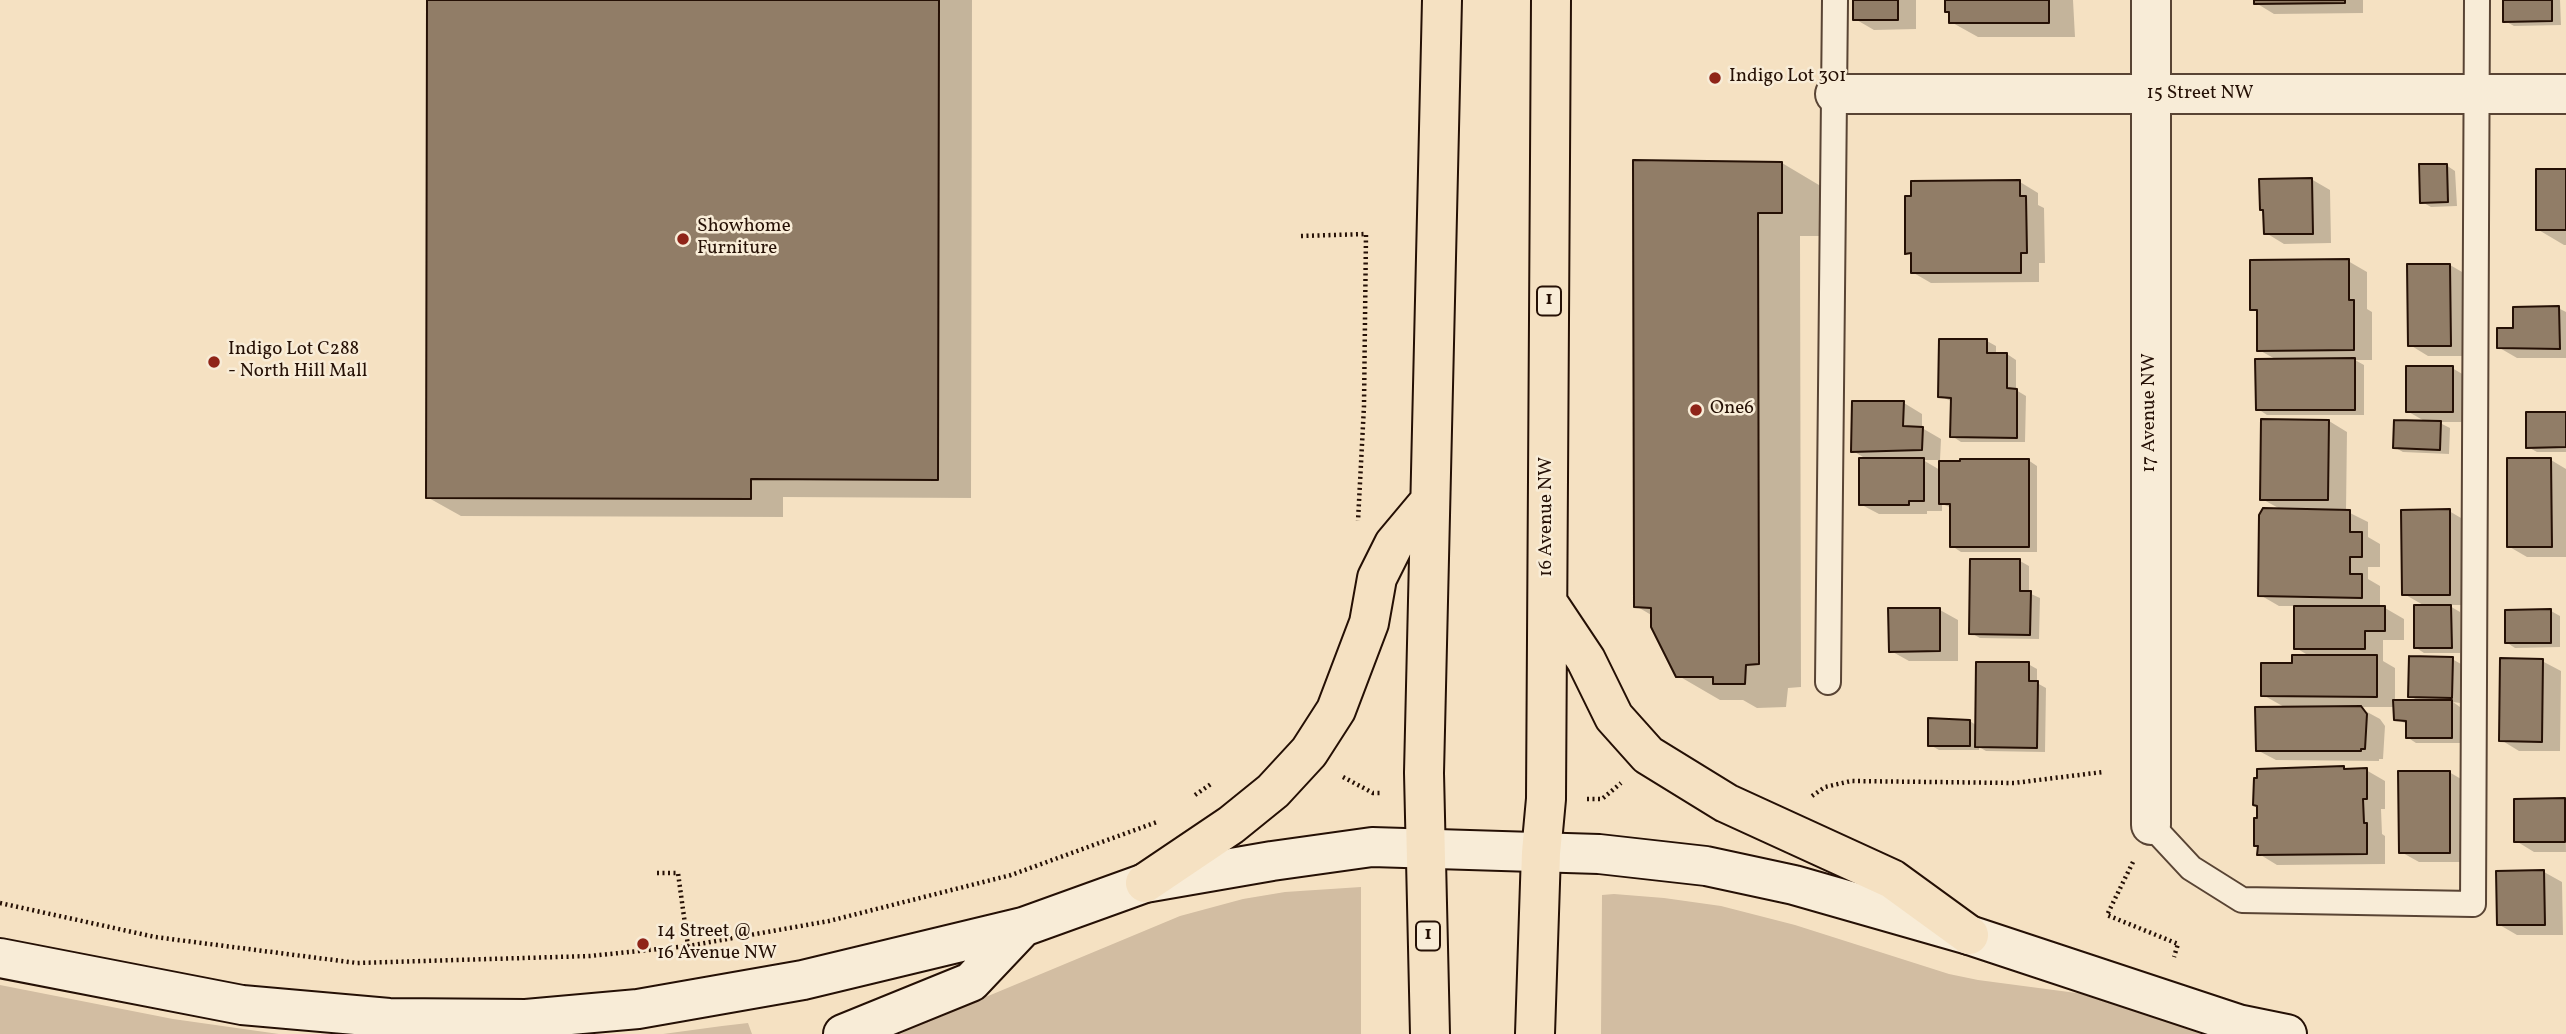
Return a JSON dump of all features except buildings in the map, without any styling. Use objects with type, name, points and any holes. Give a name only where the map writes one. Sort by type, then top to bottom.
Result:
[{"type":"highway","name":"1","points":[[1430,1028],[1424,773],[1442,0]]},
{"type":"highway","name":"16 Avenue NW","points":[[1535,1028],[1541,853],[1546,799],[1550,0]]},
{"type":"highway","points":[[1145,883],[1231,825],[1273,791],[1309,752],[1336,710],[1369,623],[1377,578],[1394,544],[1430,500]]},
{"type":"highway","points":[[1548,603],[1586,660],[1614,717],[1648,755],[1726,803],[1892,879],[1969,935]]},
{"type":"main road","name":"17 Avenue NW","points":[[2151,0],[2151,825]]},
{"type":"main road","name":"15 Street NW","points":[[1835,94],[2566,94]]},
{"type":"main road","points":[[0,958],[242,1005],[389,1018],[526,1019],[638,1009],[803,980],[1023,927],[1145,883],[1372,847],[1599,854],[1706,866],[1794,885],[1969,935],[2238,1024],[2287,1034]]},
{"type":"main road","points":[[844,1034],[971,982],[1023,927]]},
{"type":"lane","points":[[1828,682],[1835,0]]},
{"type":"lane","points":[[2151,825],[2191,868],[2242,900],[2473,904],[2477,0]]},
{"type":"path","points":[[1301,236],[1366,234],[1364,406],[1358,522]]},
{"type":"path","points":[[1808,799],[1825,787],[1851,781],[2014,783],[2103,772]]},
{"type":"path","points":[[1338,774],[1373,793]]},
{"type":"path","points":[[1190,799],[1212,783]]},
{"type":"path","points":[[1586,799],[1602,799]]},
{"type":"path","points":[[0,903],[155,937],[357,963],[590,956],[688,946],[828,921],[1011,875],[1156,822],[1167,815]]},
{"type":"path","points":[[657,873],[678,873],[688,946]]},
{"type":"path","points":[[2126,875],[2107,915],[2178,944],[2174,957]]},
{"type":"shaded area","points":[[1361,887],[1361,1034],[897,1034],[1180,916],[1243,899],[1285,892]]},
{"type":"shaded area","points":[[1614,894],[1721,906],[1795,925],[1949,974],[2084,994],[2208,1034],[1601,1034],[1602,895]]},
{"type":"shaded area","points":[[0,985],[173,1019],[279,1034],[0,1034]]},
{"type":"shaded area","points":[[748,1023],[752,1034],[663,1034],[722,1026]]},
{"type":"place","name":"Indigo Lot 301","points":[[1715,78]]},
{"type":"place","name":"Showhome Furniture","points":[[683,239]]},
{"type":"place","name":"Indigo Lot C288 - North Hill Mall","points":[[214,362]]},
{"type":"place","name":"One6","points":[[1696,410]]},
{"type":"place","name":"14 Street @ 16 Avenue NW","points":[[643,944]]}]
